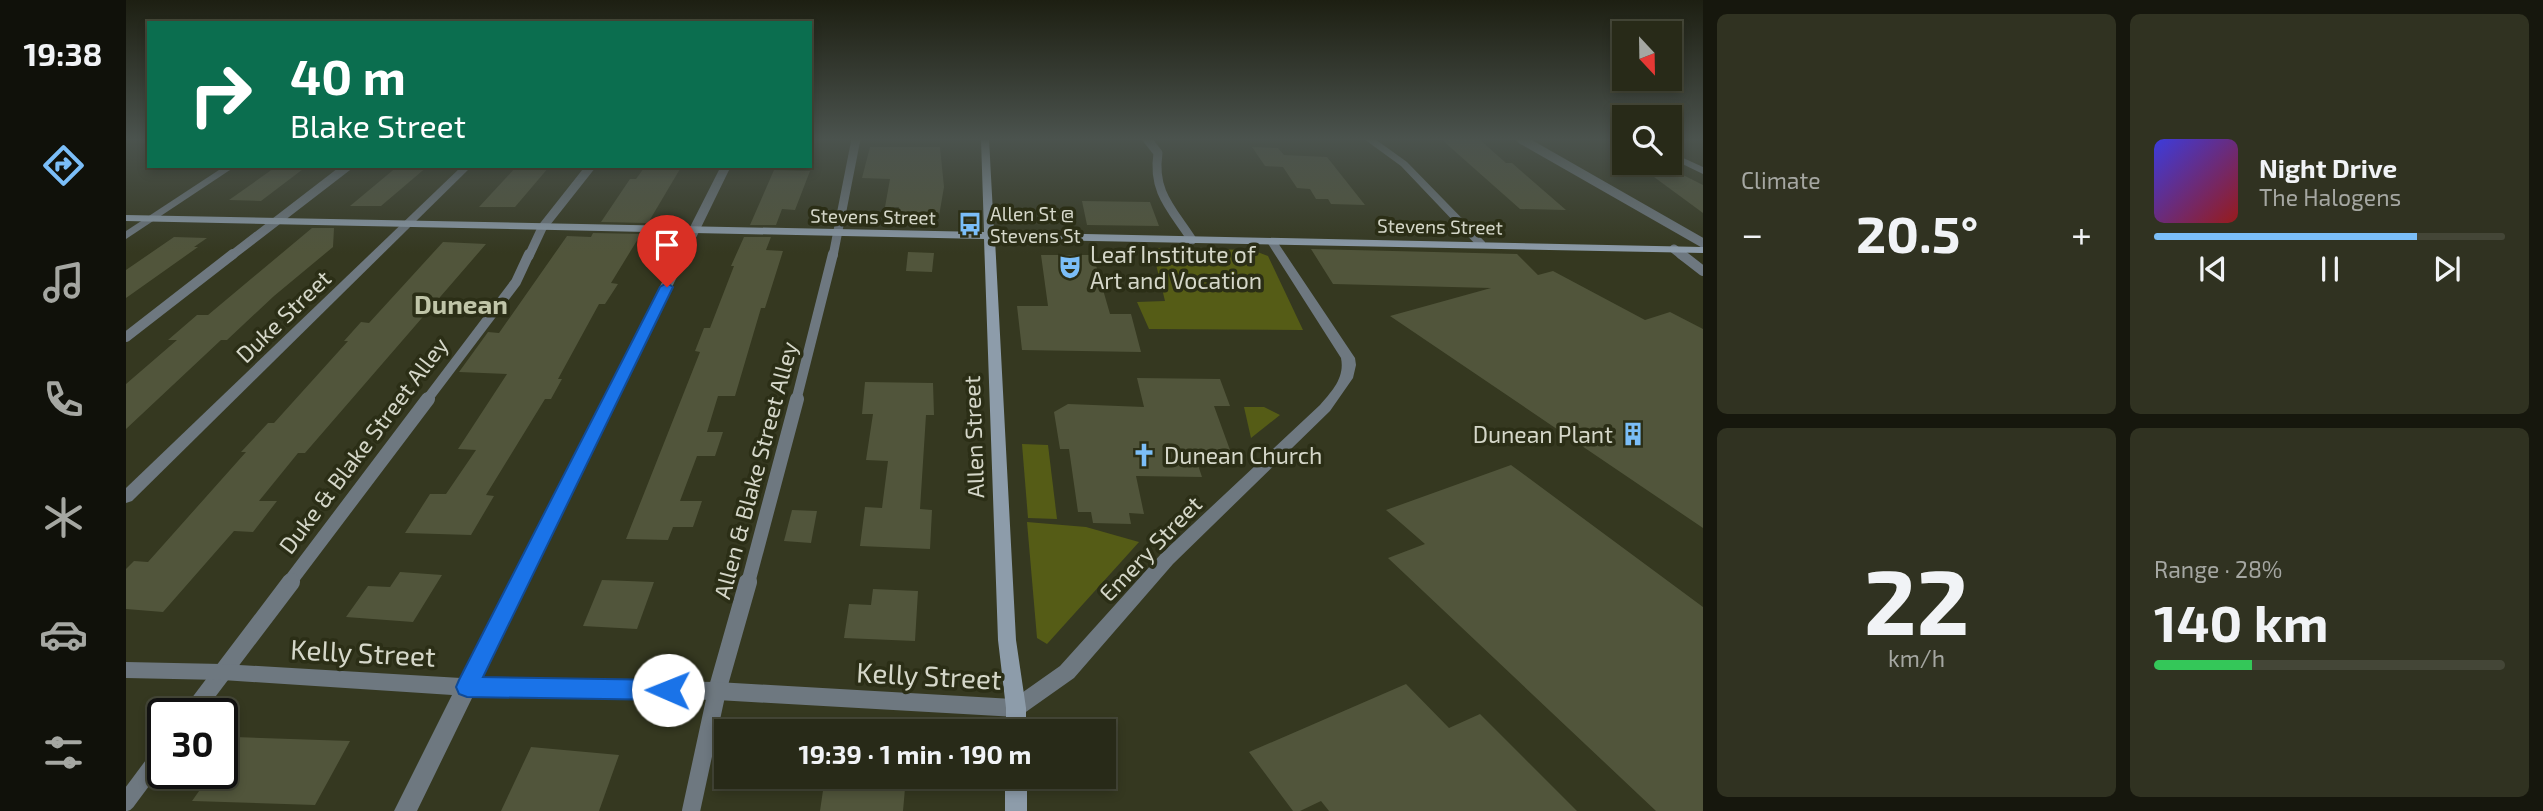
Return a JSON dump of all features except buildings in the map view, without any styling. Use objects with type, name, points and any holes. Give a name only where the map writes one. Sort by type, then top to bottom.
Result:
[{"type":"street","points":[[126,236],[216,177]]},
{"type":"street","name":"Duke Street","points":[[126,497],[457,177]]},
{"type":"street","points":[[405,811],[721,177]]},
{"type":"street","name":"Allen Street","points":[[987,177],[1007,640],[1016,719]]},
{"type":"street","points":[[1416,177],[1481,244]]},
{"type":"street","name":"Stevens Street","points":[[126,218],[1703,250]]},
{"type":"street","name":"Emery Street","points":[[1016,708],[1067,673],[1167,559],[1325,408],[1343,384],[1350,370],[1348,358],[1272,242]]},
{"type":"street","name":"Kelly Street","points":[[126,670],[222,672],[467,687],[718,691],[1016,708]]},
{"type":"street","points":[[1016,789],[1016,811]]},
{"type":"lane","points":[[126,337],[334,177]]},
{"type":"lane","name":"Duke & Blake Street Alley","points":[[203,698],[516,282],[542,228],[582,177]]},
{"type":"lane","name":"Allen & Blake Street Alley","points":[[691,811],[718,691],[776,483],[839,233],[849,177]]},
{"type":"lane","points":[[1156,177],[1161,192],[1192,240]]},
{"type":"lane","points":[[1587,177],[1703,243]]},
{"type":"lane","points":[[1674,249],[1703,271]]},
{"type":"lane","points":[[126,802],[147,774]]},
{"type":"green space","points":[[1152,248],[1252,250],[1268,256],[1303,330],[1149,329],[1137,302],[1165,301]]},
{"type":"green space","points":[[1244,407],[1264,407],[1280,415],[1251,438]]},
{"type":"green space","points":[[1022,444],[1048,445],[1057,519],[1028,518]]},
{"type":"green space","points":[[1027,522],[1086,527],[1139,542],[1047,644],[1037,638]]},
{"type":"place","name":"Allen St @ Stevens St","points":[[970,224]]},
{"type":"place","name":"Leaf Institute of Art and Vocation","points":[[1070,267]]},
{"type":"place","name":"Dunean Plant","points":[[1633,434]]},
{"type":"place","name":"Dunean Church","points":[[1144,455]]},
{"type":"district","name":"Dunean","points":[[461,303]]},
{"type":"route","points":[[667,287],[467,687],[668,690]]}]
